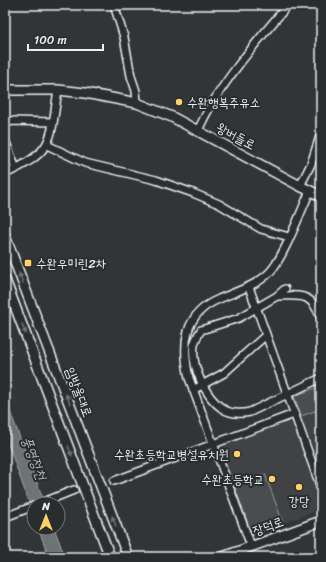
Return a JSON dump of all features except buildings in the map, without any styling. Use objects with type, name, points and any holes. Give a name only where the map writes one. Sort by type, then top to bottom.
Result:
[{"type":"main road","name":"왕버들로","points":[[5,90],[58,90],[100,95],[136,103],[168,115],[321,196]]},
{"type":"main road","name":"임방울대로","points":[[5,236],[128,557]]},
{"type":"main road","points":[[5,280],[110,557]]},
{"type":"main road","name":"장덕로","points":[[223,557],[321,521]]},
{"type":"street","points":[[114,5],[124,37],[131,76],[136,91],[136,103]]},
{"type":"street","points":[[198,131],[220,91],[262,35],[288,5]]},
{"type":"street","points":[[5,174],[34,159],[47,145],[53,122],[58,90]]},
{"type":"street","points":[[5,125],[11,121],[53,122]]},
{"type":"street","points":[[300,186],[311,164],[321,133]]},
{"type":"street","points":[[5,140],[16,169]]},
{"type":"street","points":[[47,145],[85,163],[156,180],[193,193],[218,204],[261,229],[289,238]]},
{"type":"street","points":[[251,546],[189,378],[184,349],[186,335],[196,315],[206,305],[249,287],[262,279],[276,266],[310,191]]},
{"type":"street","points":[[249,287],[321,488]]},
{"type":"street","points":[[285,288],[278,296],[233,320],[201,330],[194,344],[194,358],[204,386],[215,402],[223,409],[241,414],[250,412],[321,378]]},
{"type":"street","points":[[278,296],[307,298],[315,304],[321,318]]},
{"type":"street","points":[[193,390],[204,386],[224,373],[266,335]]},
{"type":"street","points":[[114,481],[294,414]]},
{"type":"street","points":[[59,496],[74,490]]},
{"type":"street","points":[[5,517],[26,509]]},
{"type":"shaded area","points":[[321,386],[321,409],[301,416],[294,396]]},
{"type":"shaded area","name":"풍영정천","points":[[5,398],[42,496],[27,496],[5,436]]},
{"type":"shaded area","points":[[321,409],[321,469],[301,416]]},
{"type":"shaded area","name":"수완초등학교","points":[[292,420],[321,499],[321,509],[252,535],[219,447]]},
{"type":"shaded area","points":[[265,474],[283,523],[252,535],[234,485]]},
{"type":"shaded area","points":[[41,536],[57,536],[65,557],[49,557]]},
{"type":"place","name":"수완행복주유소","points":[[179,102]]},
{"type":"place","name":"수완우미린2차","points":[[28,263]]},
{"type":"place","name":"수완초등학교병설유치원","points":[[237,454]]},
{"type":"place","name":"수완초등학교","points":[[272,479]]},
{"type":"place","name":"강당","points":[[299,487]]}]
